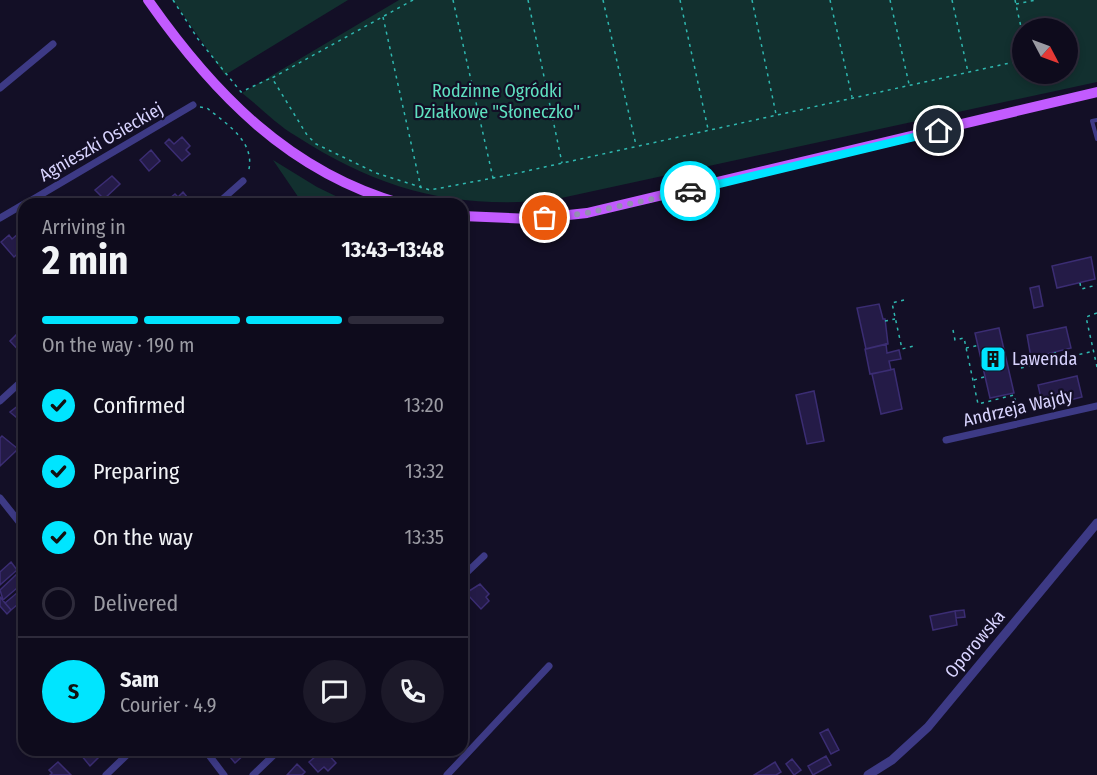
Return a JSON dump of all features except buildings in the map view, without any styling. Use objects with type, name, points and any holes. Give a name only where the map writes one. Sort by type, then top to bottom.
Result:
[{"type":"main road","points":[[148,0],[210,82],[268,135],[343,182],[386,198]]},
{"type":"main road","points":[[468,216],[531,219],[587,213],[666,197],[1097,92]]},
{"type":"street","points":[[1,85],[53,44]]},
{"type":"street","name":"Agnieszki Osieckiej","points":[[34,198],[193,105]]},
{"type":"street","points":[[224,198],[243,181]]},
{"type":"street","name":"Agnieszki Osieckiej","points":[[0,218],[18,208]]},
{"type":"street","points":[[0,401],[18,384]]},
{"type":"street","name":"Andrzeja Wajdy","points":[[946,440],[1097,406]]},
{"type":"street","points":[[0,498],[18,516]]},
{"type":"street","name":"Oporowska","points":[[868,775],[892,760],[928,727],[1097,523]]},
{"type":"street","points":[[468,571],[484,556]]},
{"type":"street","points":[[468,753],[549,666]]},
{"type":"street","points":[[106,775],[126,756]]},
{"type":"street","points":[[210,756],[224,775]]},
{"type":"street","points":[[253,775],[273,756]]},
{"type":"street","points":[[447,775],[465,756]]},
{"type":"lane","points":[[1097,120],[1092,122],[1097,139]]},
{"type":"path","points":[[173,0],[198,39],[241,92],[272,78],[413,0]]},
{"type":"path","points":[[453,0],[493,178]]},
{"type":"path","points":[[528,0],[562,163]]},
{"type":"path","points":[[603,0],[636,146]]},
{"type":"path","points":[[680,0],[708,130]]},
{"type":"path","points":[[752,0],[776,115]]},
{"type":"path","points":[[830,0],[852,98]]},
{"type":"path","points":[[891,0],[910,85]]},
{"type":"path","points":[[952,0],[968,72]]},
{"type":"path","points":[[1015,0],[1019,18]]},
{"type":"path","points":[[1016,4],[1036,0]]},
{"type":"path","points":[[382,16],[421,188]]},
{"type":"path","points":[[272,78],[307,135],[316,144],[362,167],[430,190],[562,163],[1012,62]]},
{"type":"path","points":[[193,105],[207,108],[242,139],[251,156],[249,172],[243,181]]},
{"type":"path","points":[[1080,283],[1081,289],[1097,285]]},
{"type":"path","points":[[904,300],[892,303],[902,349],[914,346]]},
{"type":"path","points":[[1097,313],[1086,317],[1097,367]]},
{"type":"path","points":[[885,321],[896,318]]},
{"type":"path","points":[[953,330],[955,340],[964,338],[978,404],[1014,395],[1017,408]]},
{"type":"path","points":[[966,348],[980,345]]},
{"type":"path","points":[[1021,368],[1094,351]]},
{"type":"path","points":[[1055,352],[1056,360]]},
{"type":"path","points":[[973,380],[987,376]]},
{"type":"green space","points":[[173,0],[348,0],[225,75]]},
{"type":"green space","name":"Rodzinne Ogródki Działkowe \"Słoneczko\"","points":[[399,0],[1097,0],[1097,82],[552,200],[482,201],[418,192],[357,170],[296,136],[242,93]]},
{"type":"green space","points":[[273,160],[340,198],[299,198]]},
{"type":"way so far","points":[[545,218],[587,213],[690,191]]},
{"type":"place","name":"Lawenda","points":[[993,359]]},
{"type":"route","points":[[690,191],[939,131]]}]
